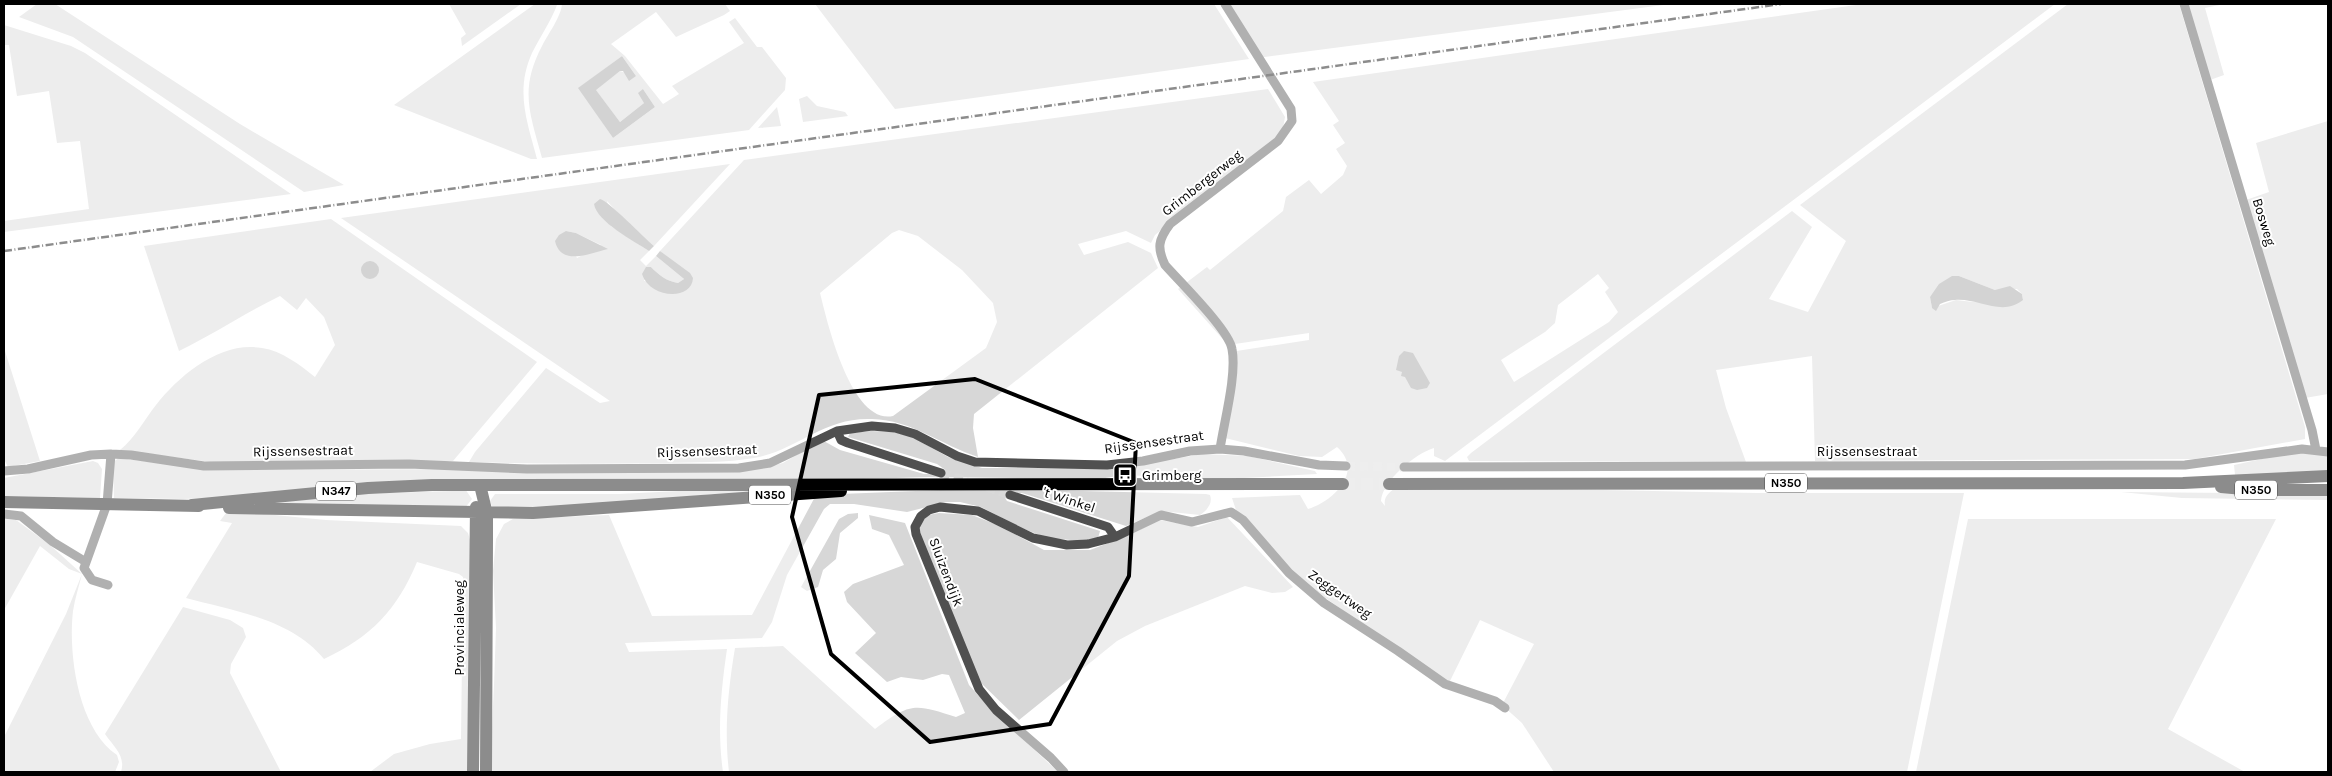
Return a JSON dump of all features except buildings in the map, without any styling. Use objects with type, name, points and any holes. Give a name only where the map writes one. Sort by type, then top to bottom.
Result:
[{"type":"main road","name":"N350","points":[[1389,484],[2183,483],[2328,476]]},
{"type":"main road","name":"N350","points":[[480,485],[853,483],[888,486]]},
{"type":"main road","name":"N350","points":[[2183,483],[2255,490],[2328,490]]},
{"type":"main road","name":"N350","points":[[481,514],[533,514],[888,486],[1343,484]]},
{"type":"main road","name":"N347","points":[[192,505],[368,488],[480,485]]},
{"type":"main road","points":[[480,485],[481,514]]},
{"type":"main road","name":"N347","points":[[4,502],[192,505],[248,510],[481,514]]},
{"type":"main road","name":"Provincialeweg","points":[[473,772],[481,514]]},
{"type":"main road","name":"Provincialeweg","points":[[481,514],[486,772]]},
{"type":"street","name":"Grimbergerweg","points":[[1220,449],[1233,366],[1232,348],[1224,333],[1165,265],[1158,252],[1159,239],[1170,224],[1278,140],[1292,121],[1291,109],[1225,4]]},
{"type":"street","name":"Bosweg","points":[[2184,4],[2312,430],[2316,450]]},
{"type":"street","name":"Rijssensestraat","points":[[4,471],[28,469],[91,455],[111,454],[131,455],[204,466],[409,464],[526,469],[739,468],[770,463],[837,431],[866,426],[896,428],[925,438],[963,459],[988,463],[1107,465],[1143,461],[1190,451],[1220,449],[1244,451],[1319,465],[1346,466]]},
{"type":"street","points":[[837,431],[841,440],[848,443],[941,473]]},
{"type":"street","name":"Rijssensestraat","points":[[1404,467],[2185,465],[2316,450],[2328,452]]},
{"type":"street","points":[[108,585],[89,577],[84,568],[107,504],[111,454]]},
{"type":"street","name":"'t Winkel","points":[[1010,495],[1108,527],[1115,537]]},
{"type":"street","name":"Sluizendijk","points":[[1064,772],[996,710],[979,689],[919,544],[915,527],[921,516],[929,510],[949,507],[978,511],[1033,538],[1058,544],[1079,545],[1115,537]]},
{"type":"street","name":"Zeggertweg","points":[[1115,537],[1161,515],[1192,522],[1222,513],[1233,513],[1242,520],[1289,573],[1324,603],[1398,650],[1445,684],[1495,702],[1505,708]]},
{"type":"street","points":[[4,514],[21,516],[53,542],[86,562]]},
{"type":"highlighted area","points":[[975,379],[1136,443],[1129,576],[1050,724],[930,742],[831,654],[792,517],[819,395]]},
{"type":"shaded area","points":[[37,4],[55,4],[240,124],[344,185],[304,192],[73,37],[19,17]]},
{"type":"shaded area","points":[[449,4],[521,4],[462,46],[461,38],[466,34]]},
{"type":"shaded area","points":[[535,4],[557,5],[532,53],[524,80],[524,106],[537,159],[531,159],[394,105]]},
{"type":"shaded area","points":[[562,4],[725,4],[730,11],[676,37],[656,12],[611,44],[625,56],[663,104],[679,94],[672,86],[744,43],[729,22],[735,18],[757,47],[762,47],[786,78],[785,90],[749,130],[542,158],[531,114],[529,89],[535,62]],"holes":[[[622,56],[636,76],[620,71],[595,89],[620,122],[644,103],[643,89],[655,107],[613,138],[579,88]]]},
{"type":"shaded area","points":[[815,4],[1214,4],[1249,59],[895,109]]},
{"type":"shaded area","points":[[1223,4],[1671,4],[1257,58]]},
{"type":"shaded area","points":[[1863,4],[2055,4],[1445,461],[1434,456],[1434,448],[1418,456],[1393,477],[1383,493],[1381,501],[1385,506],[1386,497],[1398,486],[1757,493],[1964,493],[1907,772],[1554,772],[1522,723],[1502,705],[1534,644],[1480,620],[1448,685],[1296,577],[1236,510],[1232,498],[1300,495],[1308,509],[1327,500],[1335,493],[1342,485],[1348,466],[1345,457],[1337,447],[1322,457],[1299,456],[1225,438],[1230,352],[1309,340],[1309,333],[1228,345],[1178,289],[1207,267],[1210,270],[1283,211],[1286,197],[1309,180],[1321,194],[1343,175],[1347,166],[1336,149],[1345,143],[1333,125],[1339,121],[1313,82]],"holes":[[[1598,274],[1609,288],[1605,292],[1618,312],[1609,322],[1514,382],[1501,360],[1545,332],[1555,323],[1558,305]]]},
{"type":"shaded area","points":[[2068,4],[2179,4],[2305,427],[2305,439],[2195,459],[1815,461],[1812,356],[1716,370],[1726,408],[1746,462],[1469,461],[1467,457],[1471,453],[1792,211],[1812,227],[1769,299],[1808,312],[1846,241],[1800,205]],"holes":[[[1959,276],[1995,290],[2017,289],[2022,294],[2023,299],[1973,302],[1956,300],[1932,308],[1930,297]]]},
{"type":"shaded area","points":[[2188,4],[2224,4],[2205,8],[2224,75],[2210,80]]},
{"type":"shaded area","points":[[4,25],[71,46],[85,53],[291,194],[4,232],[4,221],[89,209],[80,141],[57,143],[49,91],[17,96],[9,45],[4,45]]},
{"type":"shaded area","points":[[622,56],[636,76],[629,81],[623,71],[620,71],[596,90],[620,122],[644,103],[638,93],[643,89],[655,107],[613,138],[578,88]]},
{"type":"shaded area","points":[[1268,89],[1285,117],[1283,128],[1277,136],[1155,235],[1151,243],[1126,231],[1078,244],[1084,255],[1128,242],[1151,253],[1158,268],[974,414],[973,428],[978,457],[913,428],[887,420],[872,419],[839,423],[770,454],[743,460],[618,464],[469,462],[475,452],[546,368],[600,403],[610,401],[341,218],[730,164],[654,246],[631,227],[607,201],[611,226],[649,251],[640,260],[646,266],[656,256],[684,279],[678,283],[670,281],[651,267],[644,281],[691,285],[673,262],[660,251],[744,160]],"holes":[[[899,230],[918,236],[962,270],[993,303],[997,322],[986,348],[893,416],[878,414],[865,405],[853,388],[835,347],[820,293],[892,233]],[[566,231],[576,233],[601,245],[577,258]]]},
{"type":"shaded area","points":[[807,96],[817,106],[845,112],[848,116],[803,122],[799,99]]},
{"type":"shaded area","points":[[777,107],[781,126],[758,128]]},
{"type":"shaded area","points":[[2328,121],[2328,394],[2305,398],[2246,200],[2269,192],[2256,143]]},
{"type":"shaded area","points":[[600,199],[618,212],[654,246],[649,251],[602,218],[594,204]]},
{"type":"shaded area","points":[[331,219],[537,362],[453,461],[218,463],[120,450],[177,382],[216,355],[246,347],[262,348],[277,352],[290,359],[315,377],[335,345],[324,317],[306,298],[297,310],[280,296],[179,351],[144,246]]},
{"type":"shaded area","points":[[566,231],[576,233],[608,249],[577,256],[563,254],[558,249],[555,241],[559,235]]},
{"type":"shaded area","points":[[660,251],[690,273],[693,278],[691,285],[686,291],[670,294],[661,292],[646,282],[642,274],[646,267],[651,267],[670,281],[678,283],[684,279],[656,256]]},
{"type":"shaded area","points":[[370,261],[376,264],[379,270],[376,276],[370,279],[364,276],[361,270],[364,264]]},
{"type":"shaded area","points":[[1952,276],[1959,276],[1995,290],[2010,286],[2022,294],[2023,300],[2015,305],[1999,307],[1964,300],[1953,300],[1940,304],[1936,311],[1932,308],[1930,297],[1939,284]]},
{"type":"shaded area","points":[[4,348],[40,461],[8,467],[4,459]]},
{"type":"shaded area","points":[[1404,351],[1413,353],[1430,383],[1427,388],[1417,390],[1411,388],[1405,377],[1401,376],[1402,372],[1396,370],[1399,356]]},
{"type":"shaded area","points":[[871,431],[894,432],[913,437],[948,457],[982,468],[1123,468],[1124,475],[1099,479],[929,477],[182,499],[114,498],[113,462],[119,458],[212,470],[762,468],[783,463],[822,440],[840,450],[924,474],[942,474],[947,471],[937,464],[848,437],[850,433]]},
{"type":"shaded area","points":[[2294,452],[2328,454],[2328,474],[2235,475],[2234,465]]},
{"type":"shaded area","points":[[1203,454],[1248,456],[1315,471],[1317,474],[1244,478],[1181,478],[1126,475],[1125,467]]},
{"type":"shaded area","points":[[93,461],[98,463],[102,469],[100,498],[4,496],[4,478]]},
{"type":"shaded area","points":[[796,485],[735,494],[712,494],[607,505],[493,509],[490,501],[495,494],[619,494]]},
{"type":"shaded area","points":[[465,489],[472,499],[465,508],[253,504],[336,495]]},
{"type":"shaded area","points":[[941,490],[1041,490],[1206,494],[1210,495],[1211,501],[1207,509],[1200,515],[1161,511],[1126,526],[1022,493],[1003,495],[1007,501],[1100,531],[1098,538],[1083,541],[1047,538],[1019,527],[981,507],[960,502],[947,502],[907,512],[854,504],[830,504],[824,509],[787,575],[772,622],[762,638],[625,643],[629,652],[727,649],[720,710],[723,772],[490,772],[496,628],[493,571],[496,539],[504,524],[513,519],[609,515],[652,616],[752,615],[816,495]]},
{"type":"shaded area","points":[[2121,492],[2328,494],[2328,500],[2182,498]]},
{"type":"shaded area","points":[[226,513],[254,513],[326,520],[461,526],[468,533],[470,540],[469,772],[370,772],[394,754],[430,744],[461,739],[463,577],[459,574],[417,562],[401,594],[381,620],[356,641],[324,659],[311,645],[295,634],[261,618],[186,598],[232,523],[220,521]]},
{"type":"shaded area","points":[[858,513],[858,518],[840,533],[836,559],[823,570],[818,587],[807,591],[801,587],[839,519],[848,514]]},
{"type":"shaded area","points":[[939,513],[972,515],[1000,526],[1044,550],[1090,550],[1127,536],[1160,520],[1198,527],[1227,517],[1293,587],[1285,592],[1272,593],[1245,586],[1145,626],[1117,641],[1019,720],[980,682],[919,536],[919,525],[928,515]]},
{"type":"shaded area","points":[[869,515],[905,523],[969,685],[987,705],[1058,772],[729,772],[728,710],[735,648],[783,646],[875,729],[897,714],[914,708],[922,708],[956,717],[965,713],[949,675],[942,674],[923,680],[901,677],[887,682],[855,653],[876,633],[847,602],[844,592],[853,584],[904,565],[889,535],[872,529]]},
{"type":"shaded area","points":[[4,519],[16,520],[50,545],[82,574],[69,569],[40,546],[4,610]]},
{"type":"shaded area","points":[[1968,519],[2276,519],[2168,729],[2245,772],[1916,772]]},
{"type":"shaded area","points":[[82,574],[73,611],[72,648],[74,669],[78,689],[93,728],[104,743],[117,755],[119,762],[115,772],[4,772],[4,737],[66,614]]},
{"type":"shaded area","points":[[183,607],[230,620],[243,628],[246,637],[231,664],[230,673],[281,772],[121,772],[121,756],[105,734]]},
{"type":"tunnel","points":[[1346,466],[1404,467]]},
{"type":"tunnel","points":[[941,473],[967,481]]},
{"type":"tunnel","points":[[1343,484],[1389,484]]},
{"type":"tunnel","points":[[987,487],[1010,495]]},
{"type":"railway","points":[[4,251],[1781,4]]},
{"type":"place","name":"Grimberg","points":[[1125,475]]}]
